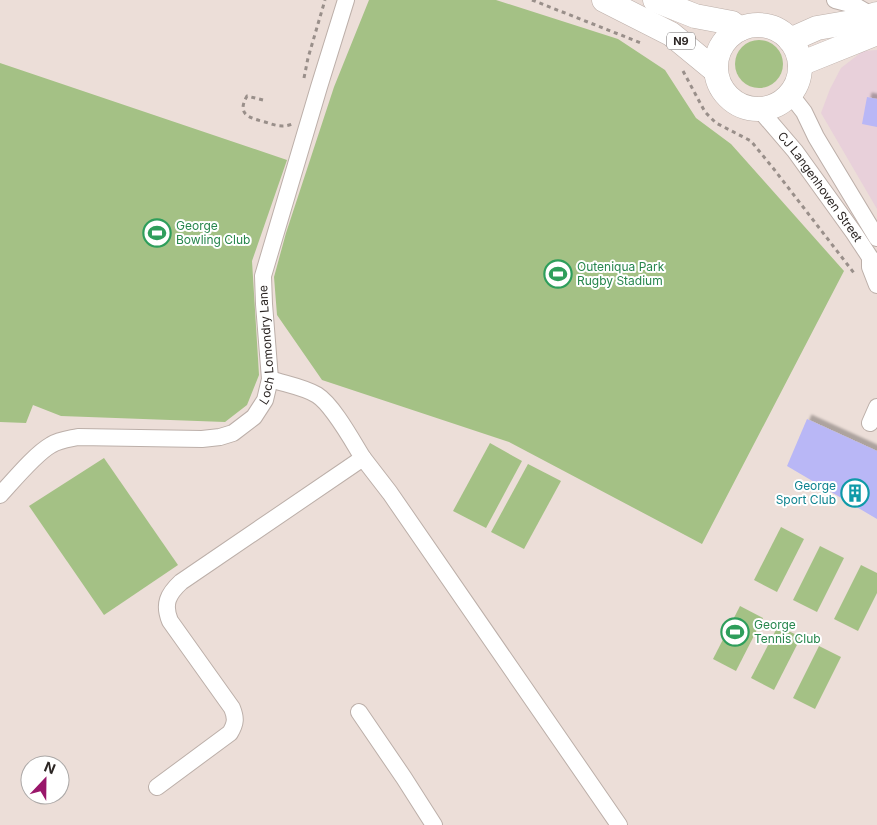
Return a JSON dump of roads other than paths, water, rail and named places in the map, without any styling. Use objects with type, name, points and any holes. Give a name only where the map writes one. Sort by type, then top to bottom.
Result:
[{"type":"highway","name":"N9","points":[[604,0],[671,34],[716,71],[720,86],[730,98],[743,107],[759,109]]},
{"type":"highway","name":"N9","points":[[655,0],[695,16],[732,23],[740,29],[755,25],[778,30],[790,40]]},
{"type":"highway","points":[[759,109],[776,105],[790,94],[797,83],[800,64],[790,40],[817,28],[852,22],[875,21]]},
{"type":"highway","points":[[800,64],[875,21]]},
{"type":"highway","points":[[716,71],[717,58],[721,46],[729,36],[740,29]]},
{"type":"street","name":"Loch Lomondry Lane","points":[[0,495],[50,445],[63,440],[78,438],[202,439],[233,433],[245,425],[260,409],[265,400],[270,379],[263,276],[346,0]]},
{"type":"street","points":[[835,0],[854,5],[875,21]]},
{"type":"street","name":"CJ Langenhoven Street","points":[[790,94],[804,112],[816,137],[877,238]]},
{"type":"street","name":"CJ Langenhoven Street","points":[[759,109],[795,152],[874,262]]},
{"type":"street","points":[[874,262],[870,267],[877,285]]},
{"type":"street","points":[[270,379],[320,396],[390,493],[619,825]]},
{"type":"street","points":[[870,423],[877,407]]},
{"type":"street","points":[[157,787],[230,733],[234,726],[235,718],[232,708],[170,621],[166,612],[167,600],[171,591],[181,582],[363,458]]},
{"type":"street","points":[[359,712],[434,825]]},
{"type":"place","name":"George Bowling Club","points":[[157,233]]},
{"type":"place","name":"Outeniqua Park Rugby Stadium","points":[[558,274]]},
{"type":"place","name":"George Sport Club","points":[[855,493]]},
{"type":"place","name":"George Tennis Club","points":[[735,632]]}]
